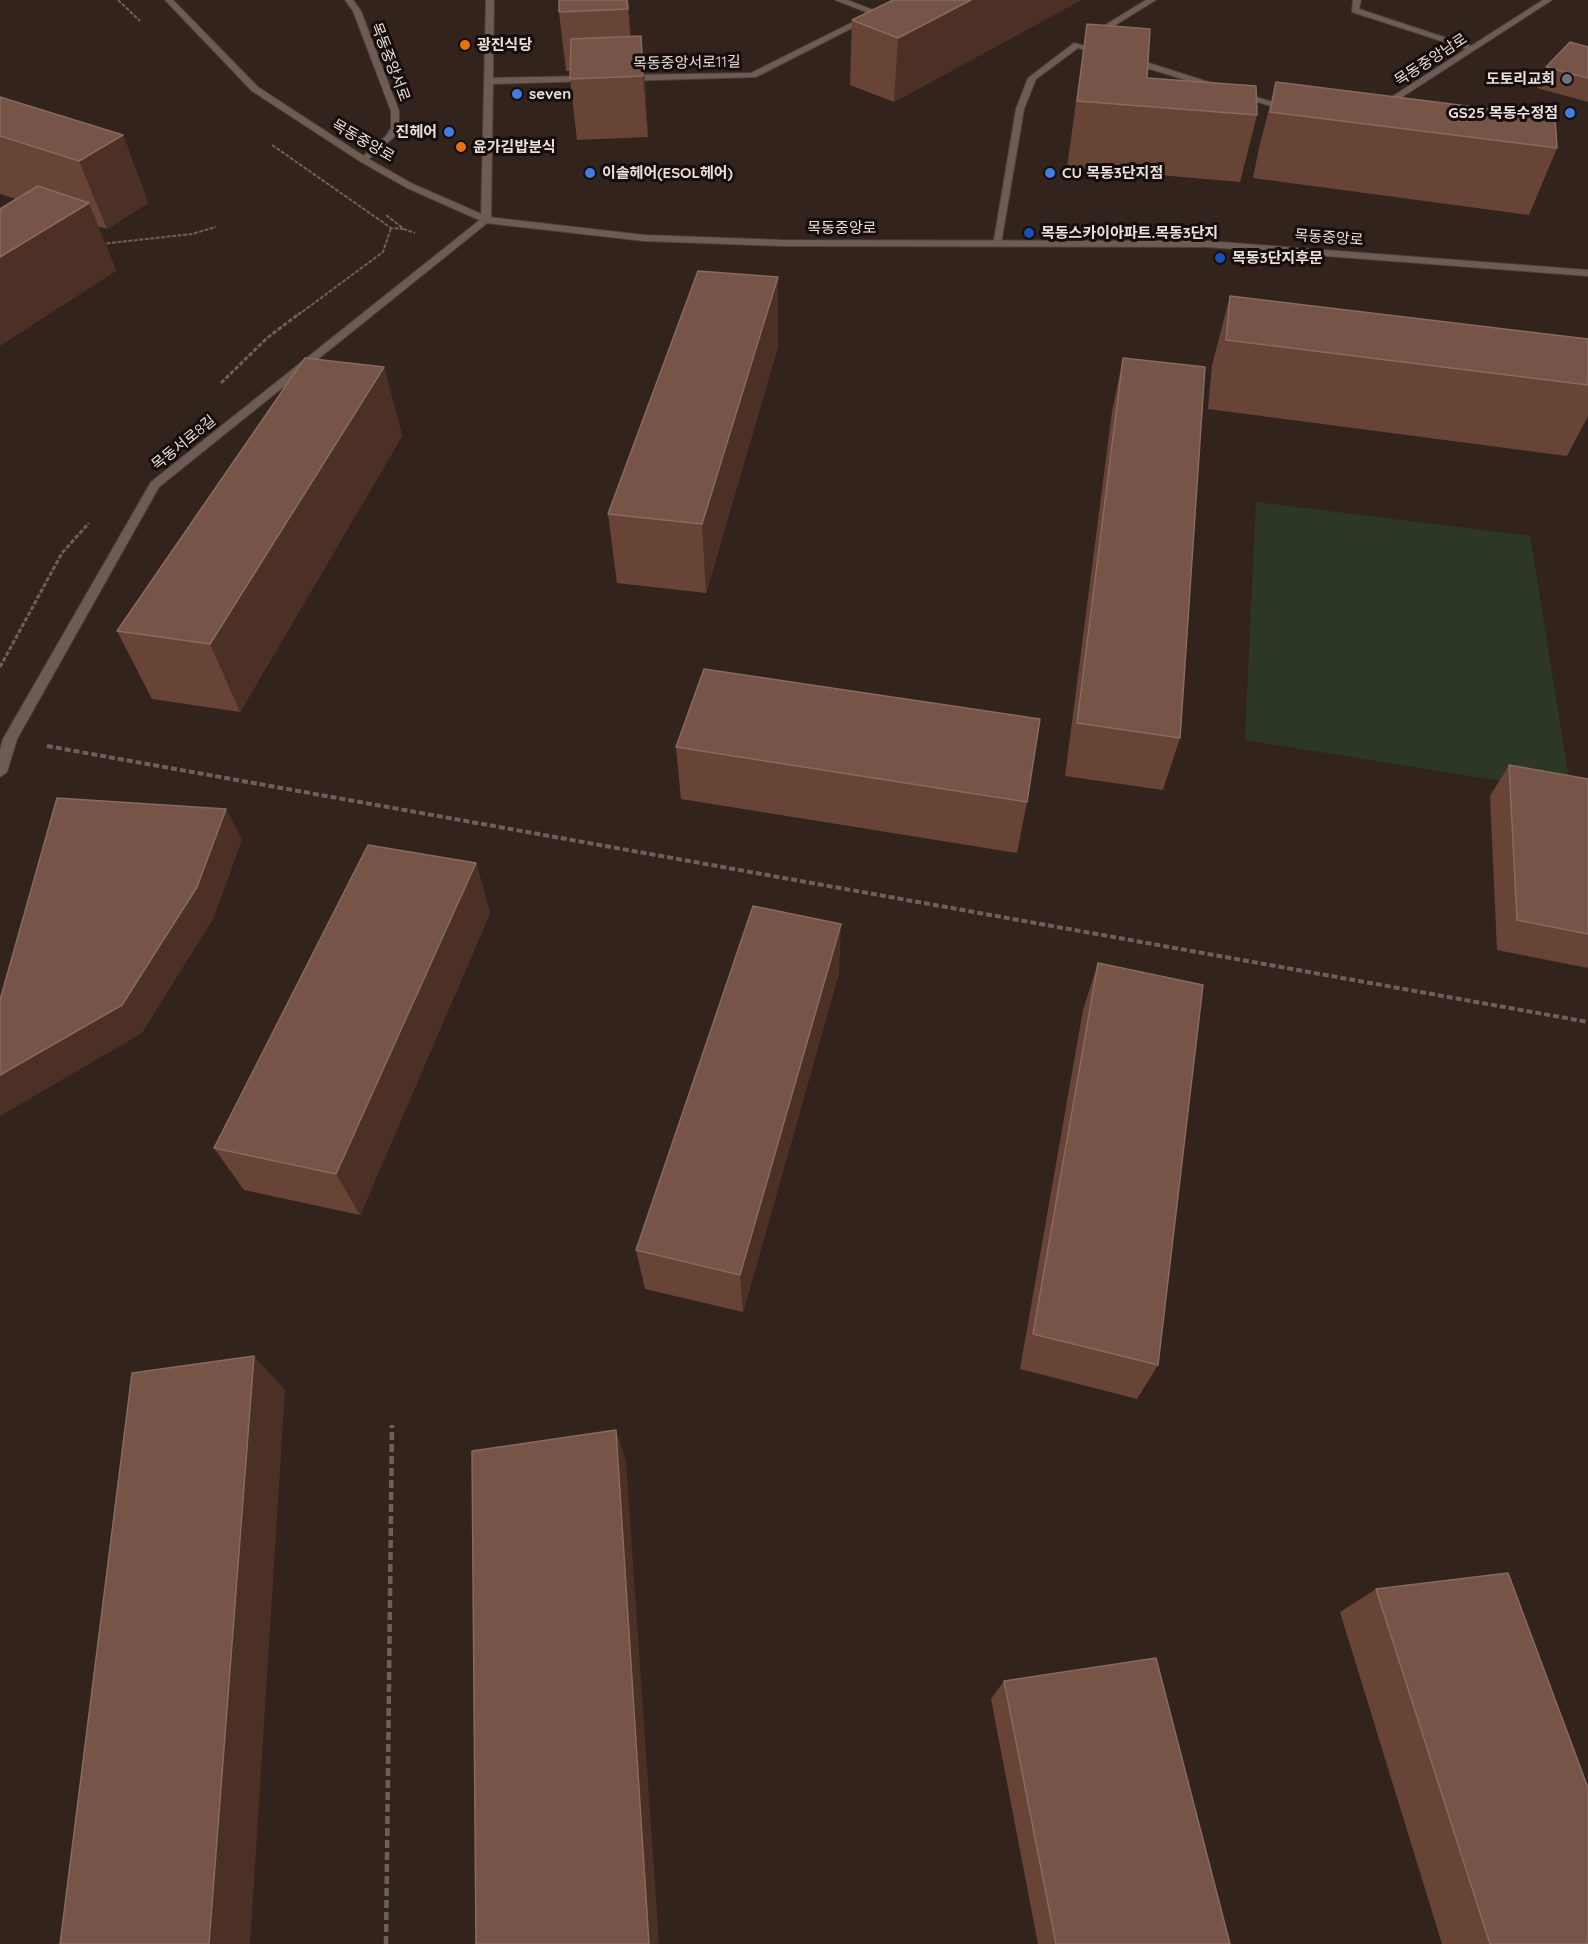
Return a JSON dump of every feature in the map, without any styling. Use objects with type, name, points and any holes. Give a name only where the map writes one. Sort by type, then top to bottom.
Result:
[{"type":"street","name":"목동중앙로","points":[[169,0],[255,89],[364,160],[410,186],[486,220],[644,238],[782,243],[1207,244],[1588,273]]},
{"type":"street","name":"목동중앙서로","points":[[349,0],[357,11],[395,111],[395,128],[390,137],[364,160]]},
{"type":"street","points":[[486,220],[490,0]]},
{"type":"street","points":[[839,0],[877,13]]},
{"type":"street","name":"목동중앙서로11길","points":[[609,78],[753,75],[903,0]]},
{"type":"street","points":[[996,243],[1020,109],[1032,78],[1077,45],[1152,0]]},
{"type":"street","points":[[1358,0],[1354,10],[1473,49]]},
{"type":"street","name":"목동중앙남로","points":[[1375,109],[1384,107],[1548,0]]},
{"type":"street","points":[[1077,45],[1111,55]]},
{"type":"street","points":[[1123,58],[1303,113]]},
{"type":"street","points":[[490,81],[597,78]]},
{"type":"street","name":"목동서로8길","points":[[0,772],[10,739],[155,485],[486,220]]},
{"type":"path","points":[[100,244],[192,234],[216,227]]},
{"type":"path","points":[[10,739],[1588,1023]]},
{"type":"path","points":[[386,1944],[393,1425]]},
{"type":"green space","points":[[1256,502],[1530,536],[1571,792],[1245,740]]},
{"type":"building","points":[[559,0],[627,0],[628,9],[559,12]]},
{"type":"building","points":[[893,0],[971,0],[898,38],[852,20]]},
{"type":"building","points":[[1087,24],[1150,29],[1147,78],[1256,86],[1257,115],[1077,101]]},
{"type":"building","points":[[641,36],[643,76],[570,79],[571,39]]},
{"type":"building","points":[[1570,42],[1588,47],[1588,78],[1546,67]]},
{"type":"building","points":[[1276,82],[1555,117],[1557,148],[1270,112]]},
{"type":"building","points":[[0,97],[123,135],[79,161],[0,136]]},
{"type":"building","points":[[38,186],[89,203],[0,257],[0,209]]},
{"type":"building","points":[[698,271],[778,277],[702,524],[608,514]]},
{"type":"building","points":[[1230,296],[1588,339],[1588,385],[1226,340]]},
{"type":"building","points":[[305,358],[384,367],[210,644],[117,631]]},
{"type":"building","points":[[1123,358],[1205,367],[1180,738],[1077,723]]},
{"type":"building","points":[[704,669],[1040,719],[1027,802],[676,747]]},
{"type":"building","points":[[1509,765],[1588,779],[1588,934],[1517,920]]},
{"type":"building","points":[[57,798],[226,809],[197,887],[122,1005],[0,1075],[0,1000]]},
{"type":"building","points":[[368,845],[476,863],[336,1174],[214,1148]]},
{"type":"building","points":[[753,906],[841,924],[740,1275],[636,1250]]},
{"type":"building","points":[[1098,963],[1203,985],[1158,1365],[1033,1334]]},
{"type":"building","points":[[254,1356],[209,1944],[60,1944],[132,1373]]},
{"type":"building","points":[[616,1430],[649,1944],[476,1944],[472,1451]]},
{"type":"building","points":[[1508,1573],[1588,1788],[1588,1944],[1490,1944],[1376,1589]]},
{"type":"building","points":[[1156,1658],[1230,1944],[1056,1944],[1004,1681]]},
{"type":"place","name":"광진식당","points":[[465,45]]},
{"type":"place","name":"도토리교회","points":[[1567,79]]},
{"type":"place","name":"seven","points":[[517,94]]},
{"type":"place","name":"GS25 목동수정점","points":[[1570,113]]},
{"type":"place","name":"진헤어","points":[[449,132]]},
{"type":"place","name":"윤가김밥분식","points":[[461,147]]},
{"type":"place","name":"이솔헤어(ESOL헤어)","points":[[590,173]]},
{"type":"place","name":"CU 목동3단지점","points":[[1050,173]]},
{"type":"place","name":"목동스카이아파트.목동3단지","points":[[1029,233]]},
{"type":"place","name":"목동3단지후문","points":[[1220,258]]}]
